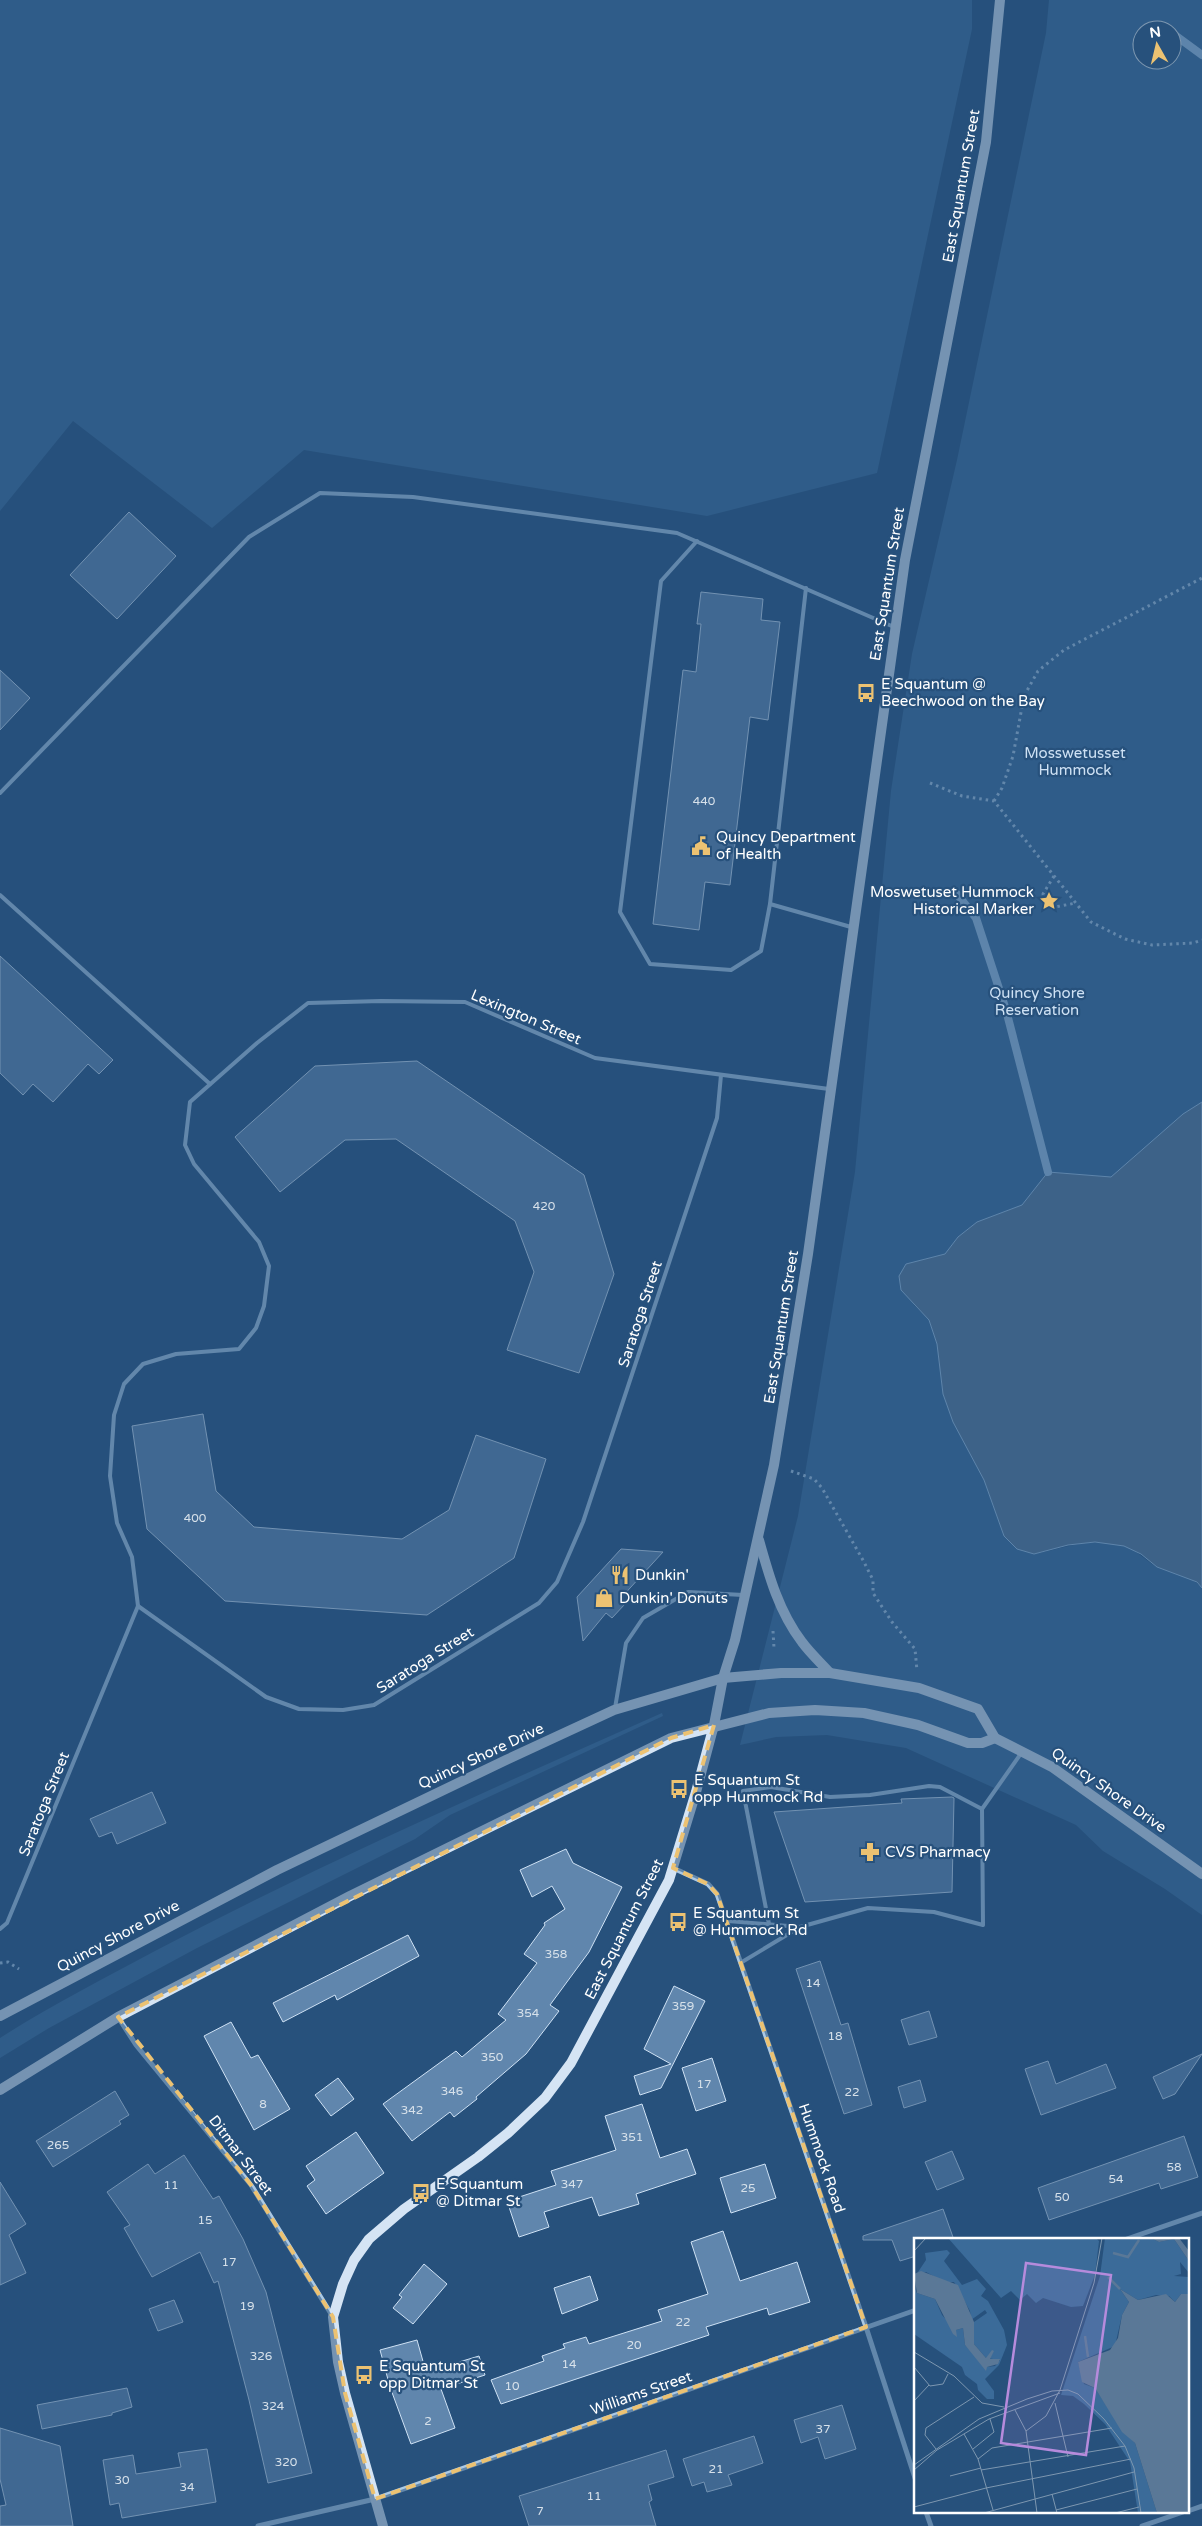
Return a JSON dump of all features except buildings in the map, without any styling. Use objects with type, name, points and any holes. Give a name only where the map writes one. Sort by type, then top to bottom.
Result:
[{"type":"main road","name":"East Squantum Street","points":[[383,2526],[345,2394],[333,2317],[343,2284],[354,2260],[369,2239],[404,2209],[478,2158],[545,2098],[571,2064],[673,1868],[714,1725],[723,1678],[735,1640],[774,1465],[808,1254],[895,627],[915,502],[986,142],[1000,0]]},
{"type":"main road","points":[[758,1538],[771,1584],[790,1624],[803,1643],[830,1673]]},
{"type":"main road","name":"Quincy Shore Drive","points":[[0,2016],[277,1870],[614,1710],[723,1678],[781,1672],[830,1673],[919,1688],[978,1709],[995,1738],[1052,1767],[1202,1874]]},
{"type":"main road","points":[[0,2090],[118,2017],[350,1896],[670,1738],[769,1712],[815,1710],[864,1713],[918,1725],[968,1744],[982,1743],[995,1738]]},
{"type":"street","name":"Hummock Road","points":[[673,1868],[708,1884],[717,1894],[728,1921],[866,2327],[914,2475]]},
{"type":"street","name":"Ditmar Street","points":[[118,2017],[136,2045],[251,2185],[333,2317]]},
{"type":"street","points":[[1130,2238],[1202,2213]]},
{"type":"street","name":"Williams Street","points":[[258,2526],[375,2498],[914,2311]]},
{"type":"street","points":[[1190,2510],[1202,2506]]},
{"type":"street","points":[[927,2514],[931,2526]]},
{"type":"street","points":[[1142,2526],[1177,2514]]},
{"type":"lane","points":[[0,793],[249,537],[320,492],[413,497],[677,533],[895,627]]},
{"type":"lane","points":[[697,542],[661,582],[620,912],[650,964],[731,970],[761,951],[770,904],[806,588]]},
{"type":"lane","points":[[0,895],[210,1084]]},
{"type":"lane","points":[[770,904],[852,928]]},
{"type":"lane","name":"Lexington Street","points":[[138,1606],[132,1557],[117,1523],[110,1476],[114,1415],[124,1384],[143,1364],[176,1354],[239,1349],[256,1328],[264,1306],[269,1266],[259,1242],[194,1164],[185,1145],[190,1102],[256,1043],[308,1003],[381,1001],[465,1002],[595,1058],[830,1089]]},
{"type":"lane","name":"Saratoga Street","points":[[0,1929],[8,1923],[138,1606],[266,1697],[299,1709],[343,1710],[374,1705],[539,1603],[557,1582],[583,1522],[717,1118],[722,1075]]},
{"type":"lane","points":[[614,1710],[626,1643],[643,1618],[688,1592],[745,1595]]},
{"type":"lane","points":[[742,1962],[800,1927],[868,1908],[934,1912],[983,1925],[982,1809],[1023,1752]]},
{"type":"lane","points":[[769,1924],[743,1791],[771,1787],[830,1797],[870,1795],[929,1786],[940,1788],[982,1809]]},
{"type":"lane","points":[[728,1921],[800,1927]]},
{"type":"path","points":[[994,801],[1002,788],[1013,756],[1024,696],[1038,671],[1064,650],[1202,578]]},
{"type":"path","points":[[930,783],[962,796],[994,801],[1091,922],[1125,939],[1152,945],[1193,943],[1202,940]]},
{"type":"path","points":[[1054,876],[1043,894],[1046,906],[1050,908],[1076,904]]},
{"type":"path","points":[[774,1465],[814,1480],[822,1488],[873,1580],[873,1593],[892,1622],[915,1649],[919,1688]]},
{"type":"path","points":[[766,1633],[778,1629]]},
{"type":"path","points":[[772,1632],[774,1648]]},
{"type":"path","points":[[0,1963],[8,1962],[19,1970]]},
{"type":"highlighted area","points":[[714,1725],[673,1868],[708,1884],[717,1894],[866,2327],[375,2499],[345,2393],[333,2317],[251,2185],[118,2017],[671,1738]]},
{"type":"green space","points":[[0,0],[972,0],[972,29],[877,473],[707,516],[304,450],[212,528],[73,421],[0,511]]},
{"type":"green space","name":"Quincy Shore Reservation","points":[[1049,0],[1202,0],[1202,1102],[1183,1114],[1111,1177],[1048,1172],[1022,1205],[977,1222],[958,1237],[945,1254],[906,1264],[914,1305],[929,1320],[937,1343],[943,1394],[984,1480],[1004,1536],[1034,1554],[1090,1543],[1102,1542],[1125,1546],[1157,1567],[1186,1577],[1202,1588],[1202,1915],[1165,1889],[1103,1851],[1076,1825],[906,1748],[827,1735],[776,1737],[740,1745],[798,1516],[855,1172],[891,791],[912,654],[957,460],[1046,33]]},
{"type":"green space","points":[[662,1713],[663,1716],[450,1815],[415,1839],[197,1948],[49,2028],[0,2058],[0,2038],[57,2004],[155,1951],[343,1858]]},
{"type":"shaded area","points":[[1202,1102],[1202,1588],[1197,1582],[1157,1567],[1141,1554],[1124,1546],[1095,1542],[1068,1545],[1034,1554],[1017,1549],[1004,1536],[984,1480],[953,1422],[943,1394],[937,1344],[929,1320],[901,1290],[899,1276],[906,1264],[945,1254],[958,1237],[977,1222],[1022,1205],[1048,1172],[1111,1177],[1183,1114]]},
{"type":"waterway","points":[[1182,40],[1202,55]]},
{"type":"waterway","points":[[957,894],[976,918],[1006,1010],[1048,1172]]},
{"type":"place","name":"E Squantum @ Beechwood on the Bay","points":[[866,693]]},
{"type":"place","name":"Quincy Department of Health","points":[[701,846]]},
{"type":"place","name":"Moswetuset Hummock Historical Marker","points":[[1049,901]]},
{"type":"place","name":"Dunkin'","points":[[620,1575]]},
{"type":"place","name":"Dunkin' Donuts","points":[[604,1598]]},
{"type":"place","name":"E Squantum St opp Hummock Rd","points":[[679,1789]]},
{"type":"place","name":"CVS Pharmacy","points":[[870,1852]]},
{"type":"place","name":"E Squantum St @ Hummock Rd","points":[[678,1922]]},
{"type":"place","name":"E Squantum @ Ditmar St","points":[[421,2193]]},
{"type":"place","name":"E Squantum St opp Ditmar St","points":[[364,2375]]},
{"type":"park label","name":"Mosswetusset Hummock","points":[[1075,762]]}]
